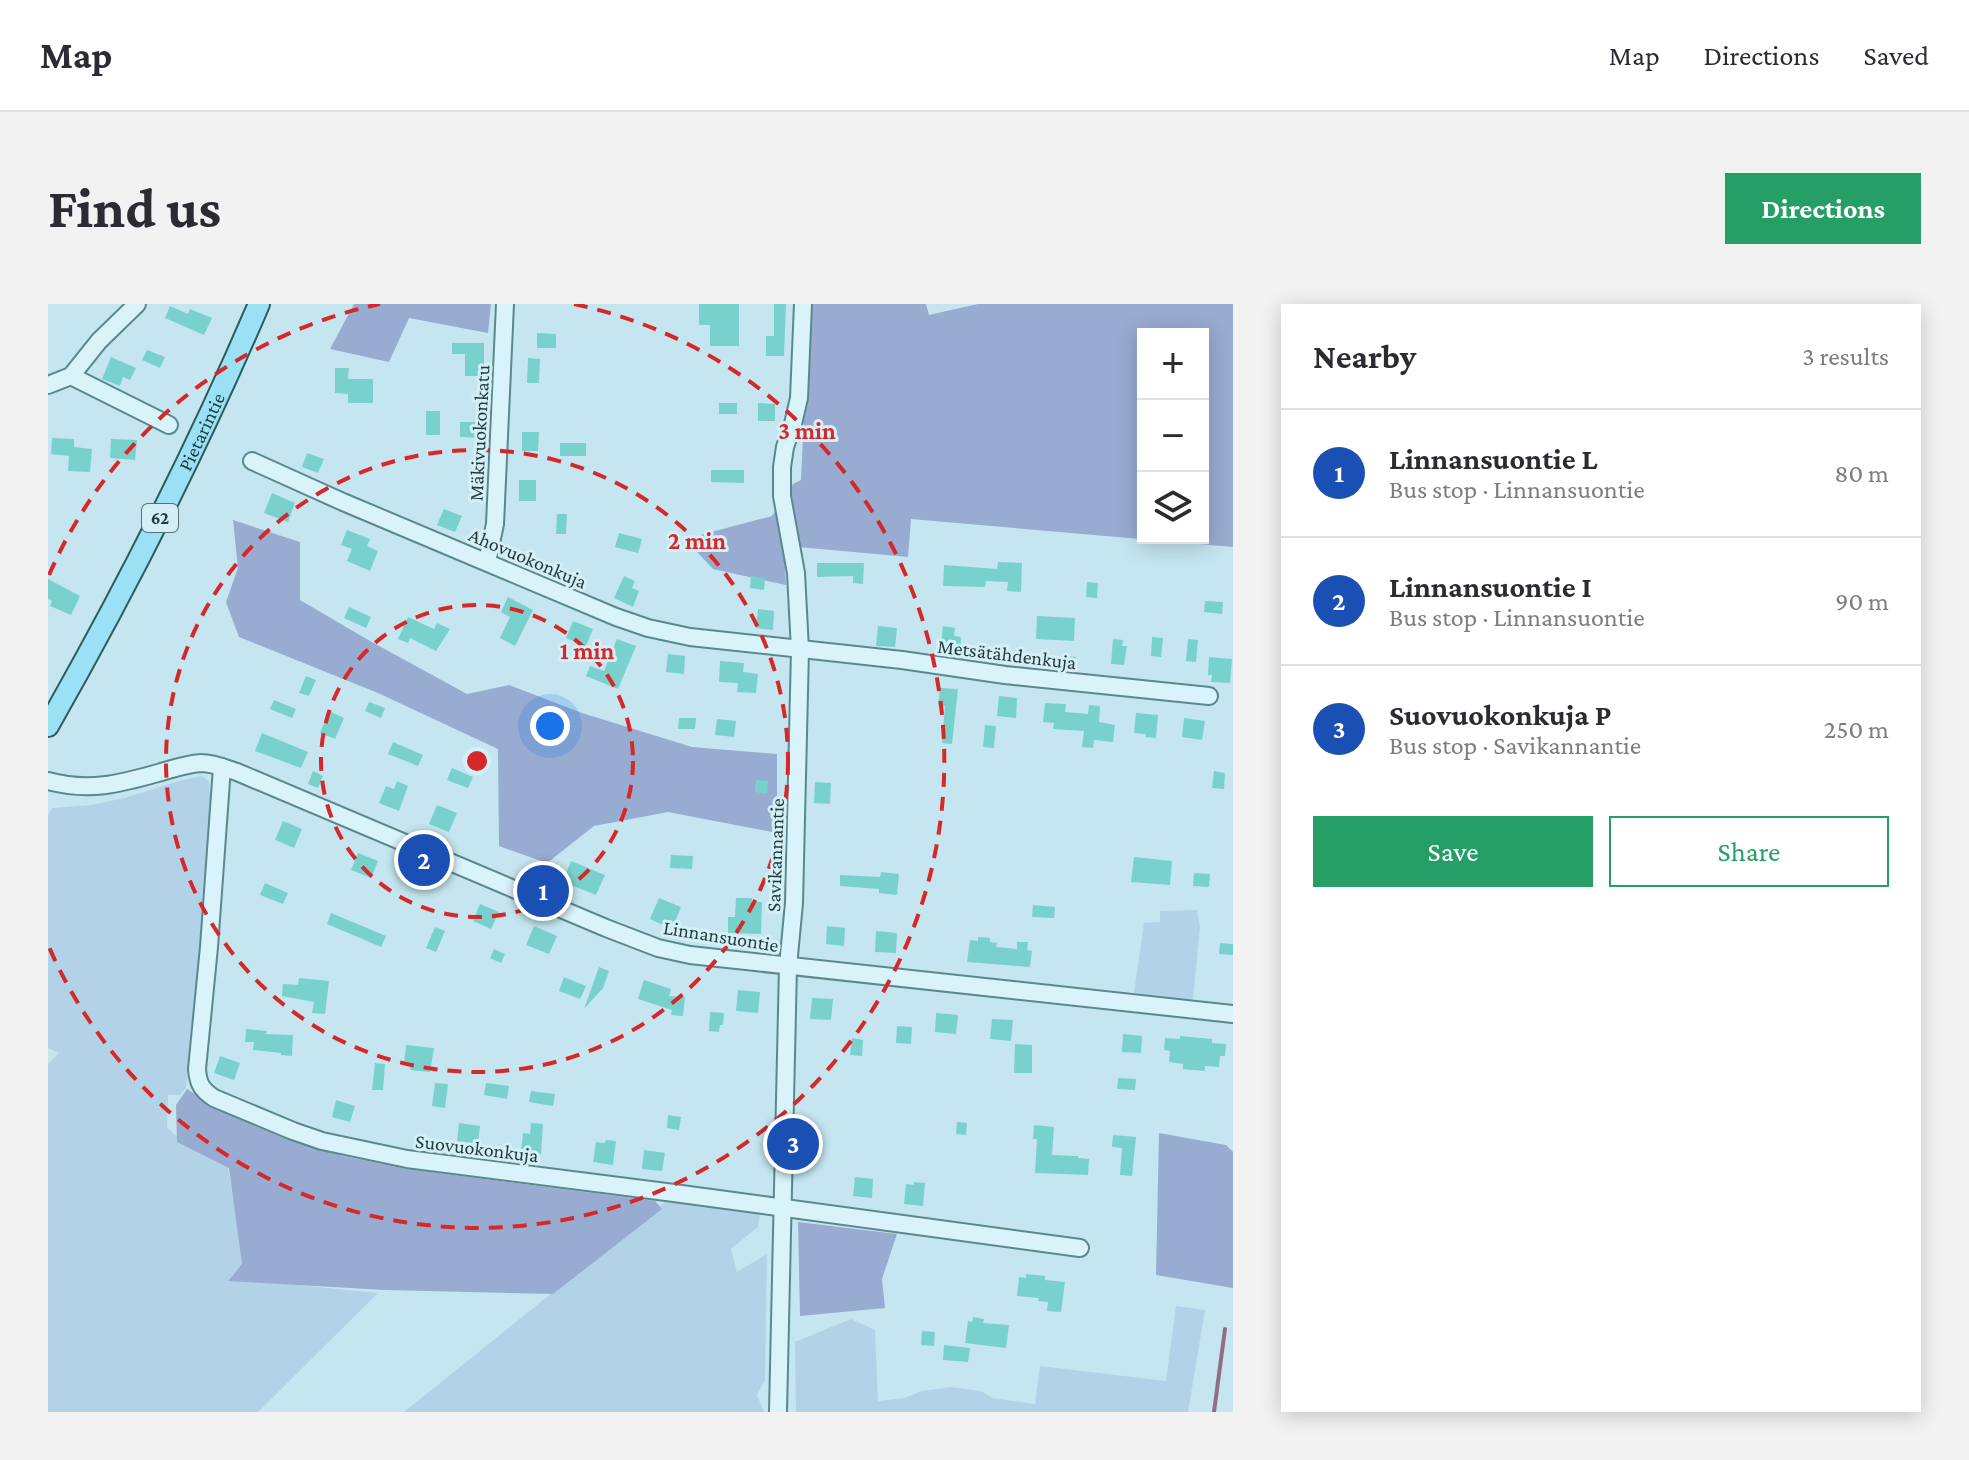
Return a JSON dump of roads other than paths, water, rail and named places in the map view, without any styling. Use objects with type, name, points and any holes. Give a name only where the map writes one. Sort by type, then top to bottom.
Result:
[{"type":"main road","name":"Pietarintie","points":[[48,726],[136,567],[177,485],[259,304]]},
{"type":"street","points":[[48,385],[71,376],[99,341],[137,304]]},
{"type":"street","name":"Mäkivuokonkatu","points":[[487,562],[495,524],[505,304]]},
{"type":"street","name":"Savikannantie","points":[[778,1412],[788,966],[794,903],[800,650],[796,573],[783,507],[782,467],[799,398],[803,304]]},
{"type":"street","points":[[71,376],[169,425]]},
{"type":"street","name":"Ahovuokonkuja","points":[[252,461],[616,617],[690,637],[800,650]]},
{"type":"street","name":"Metsätähdenkuja","points":[[800,650],[1209,696]]},
{"type":"street","name":"Linnansuontie","points":[[48,781],[88,788],[130,781],[188,765],[201,763],[222,767],[658,948],[704,958],[1233,1014]]},
{"type":"street","name":"Suovuokonkuja","points":[[222,767],[197,1069],[197,1080],[202,1090],[214,1098],[293,1131],[347,1148],[407,1159],[1080,1248]]},
{"type":"waterway","points":[[1214,1412],[1225,1329]]},
{"type":"place","name":"Linnansuontie I","points":[[424,860]]},
{"type":"place","name":"Linnansuontie L","points":[[543,891]]},
{"type":"place","name":"Suovuokonkuja P","points":[[793,1144]]}]
